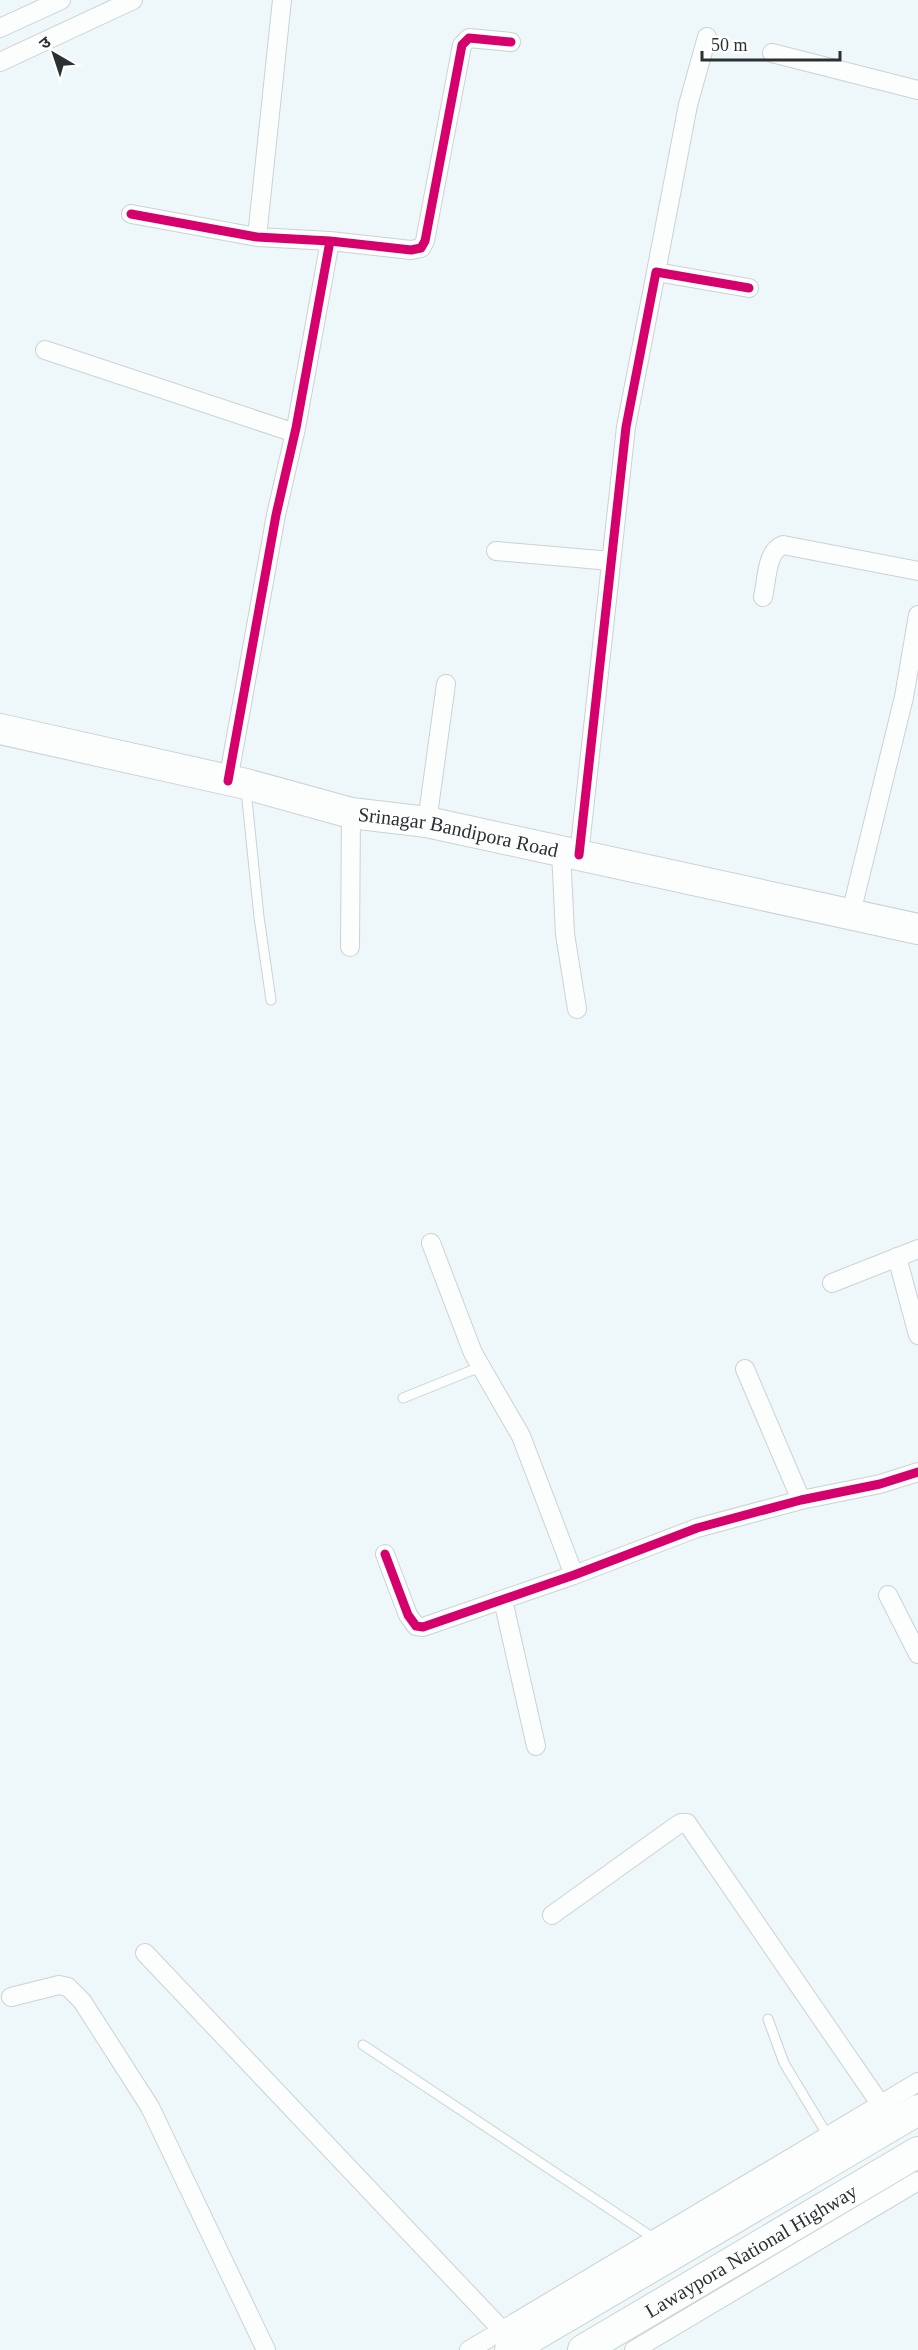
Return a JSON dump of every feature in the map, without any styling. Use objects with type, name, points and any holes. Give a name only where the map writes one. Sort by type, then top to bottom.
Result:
[{"type":"highway","name":"Srinagar Bandipora Road","points":[[0,729],[237,783],[351,813],[427,822],[918,929]]},
{"type":"highway","points":[[506,2340],[918,2110]]},
{"type":"highway","name":"Lawaypora National Highway","points":[[583,2350],[918,2152]]},
{"type":"street","points":[[0,28],[24,8],[61,13],[133,0]]},
{"type":"street","points":[[257,237],[282,0]]},
{"type":"street","points":[[0,62],[61,13]]},
{"type":"street","points":[[577,1009],[565,934],[570,853],[611,561],[626,427],[688,105],[707,37]]},
{"type":"street","points":[[131,214],[257,237],[421,249],[425,241],[462,45],[466,40],[473,38],[511,42]]},
{"type":"street","points":[[772,53],[918,90]]},
{"type":"street","points":[[237,783],[276,515],[295,433],[330,241]]},
{"type":"street","points":[[656,272],[749,288]]},
{"type":"street","points":[[45,350],[295,433]]},
{"type":"street","points":[[763,597],[772,553],[783,545],[918,571]]},
{"type":"street","points":[[496,550],[611,561]]},
{"type":"street","points":[[851,913],[911,698],[918,615]]},
{"type":"street","points":[[427,822],[446,684]]},
{"type":"street","points":[[351,813],[351,947]]},
{"type":"street","points":[[431,1244],[480,1366],[521,1436],[574,1575]]},
{"type":"street","points":[[832,1283],[918,1250]]},
{"type":"street","points":[[897,1257],[918,1335]]},
{"type":"street","points":[[746,1369],[801,1500]]},
{"type":"street","points":[[385,1554],[408,1615],[416,1626],[430,1626],[697,1528],[801,1500],[880,1484],[918,1472]]},
{"type":"street","points":[[888,1595],[918,1654]]},
{"type":"street","points":[[503,1600],[536,1746]]},
{"type":"street","points":[[552,1915],[681,1822],[687,1823],[881,2105]]},
{"type":"street","points":[[145,1953],[506,2340]]},
{"type":"street","points":[[11,1997],[59,1985],[68,1987],[82,2001],[150,2107],[266,2350]]},
{"type":"street","points":[[469,2350],[506,2340],[655,2239],[918,2082]]},
{"type":"street","points":[[634,2350],[918,2181]]},
{"type":"lane","points":[[237,783],[272,1000]]},
{"type":"lane","points":[[403,1398],[480,1366]]},
{"type":"lane","points":[[768,2019],[784,2062],[828,2136]]},
{"type":"lane","points":[[363,2045],[655,2239]]},
{"type":"cycle path","points":[[131,214],[257,237],[330,241],[411,250],[421,248],[425,241],[462,45],[469,38],[511,42]]},
{"type":"cycle path","points":[[228,781],[276,515],[296,428],[330,241]]},
{"type":"cycle path","points":[[579,855],[626,427],[656,272],[749,288]]},
{"type":"cycle path","points":[[385,1554],[408,1615],[416,1626],[423,1627],[574,1575],[697,1528],[801,1500],[880,1484],[918,1472]]}]
